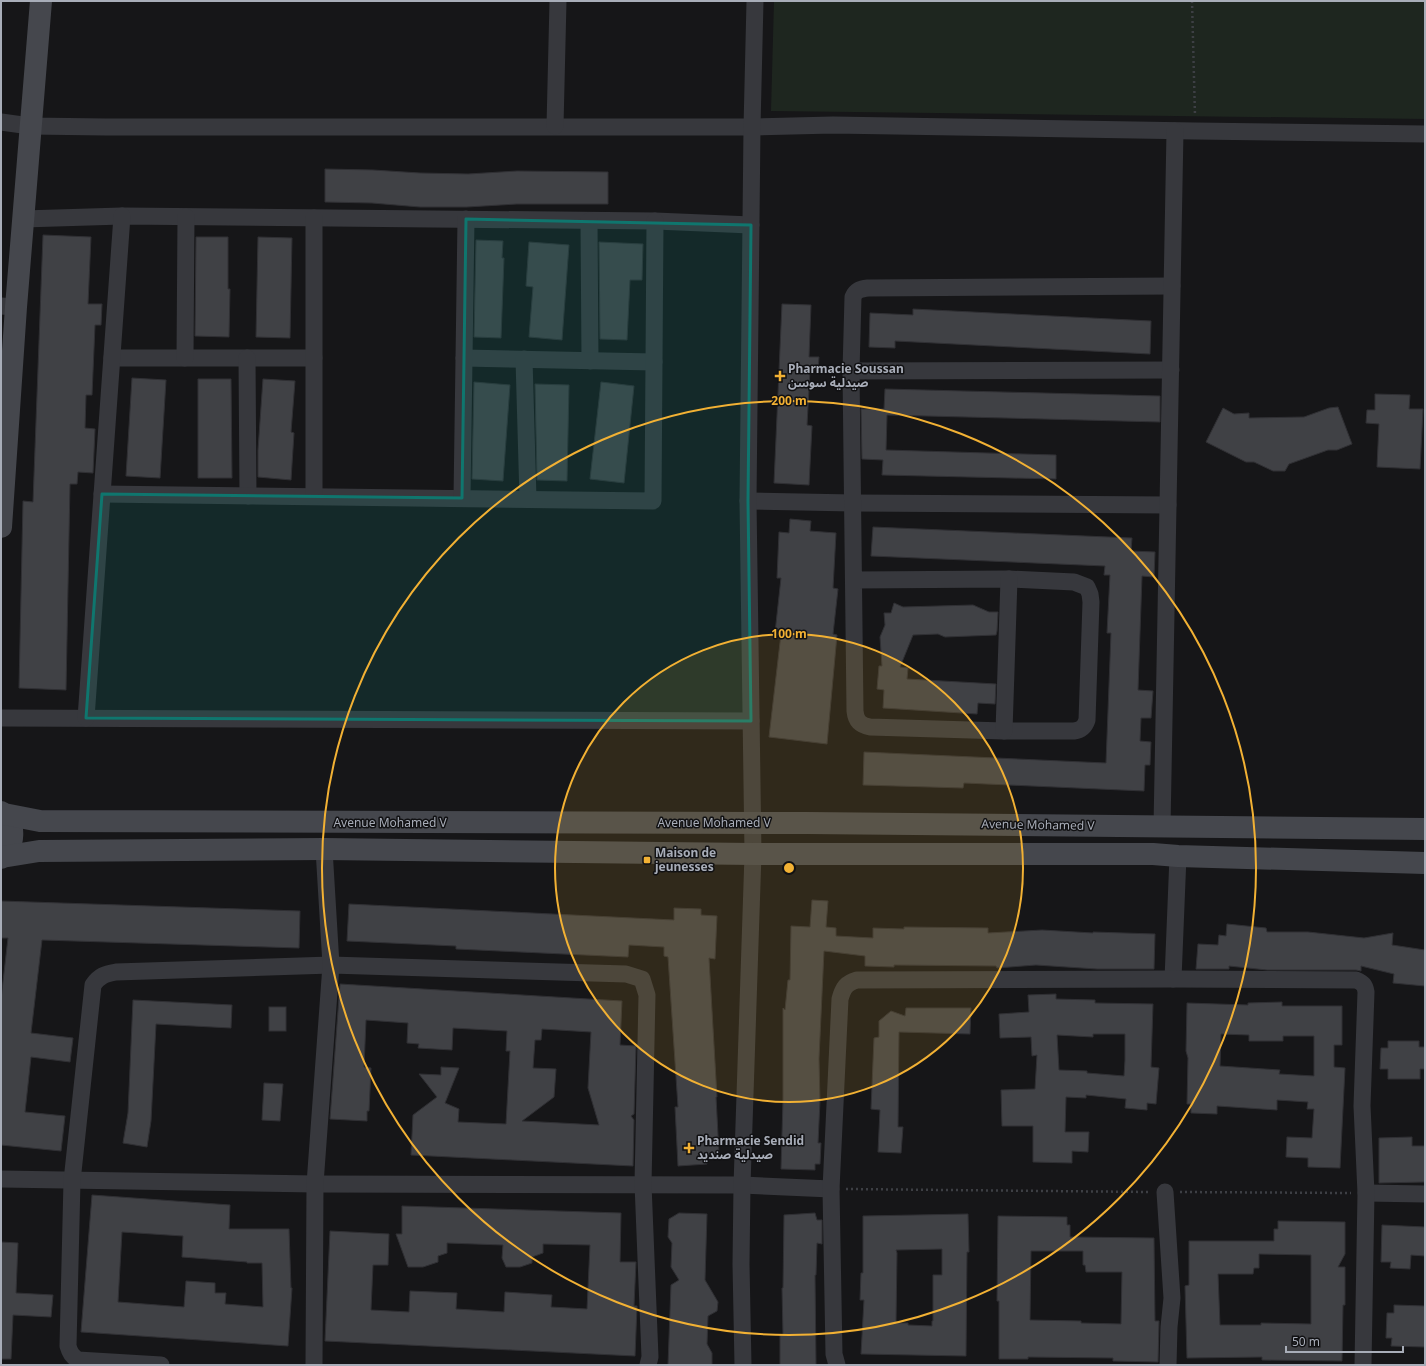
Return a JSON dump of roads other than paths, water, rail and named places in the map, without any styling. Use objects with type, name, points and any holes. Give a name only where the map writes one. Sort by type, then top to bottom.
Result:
[{"type":"street","points":[[1,527],[9,307],[23,219],[41,1]]},
{"type":"street","points":[[555,126],[558,1]]},
{"type":"street","points":[[743,1365],[741,1264],[742,1185],[753,854],[748,501],[752,127],[755,1]]},
{"type":"street","points":[[1,122],[30,126],[106,127],[752,127],[832,125],[1425,134]]},
{"type":"street","points":[[1162,827],[1175,131]]},
{"type":"street","points":[[23,219],[122,216],[655,221],[751,224]]},
{"type":"street","points":[[86,718],[122,216]]},
{"type":"street","points":[[185,358],[186,217]]},
{"type":"street","points":[[314,218],[314,496]]},
{"type":"street","points":[[462,498],[466,219]]},
{"type":"street","points":[[589,221],[590,361]]},
{"type":"street","points":[[102,494],[653,501],[655,221]]},
{"type":"street","points":[[854,580],[1009,579],[1074,582],[1087,587],[1090,594],[1090,610],[1087,720],[1079,731],[1004,731],[870,727],[859,723],[856,718],[855,711],[852,371],[853,297],[855,292],[860,289],[875,288],[1172,286]]},
{"type":"street","points":[[112,358],[314,358]]},
{"type":"street","points":[[247,358],[248,496]]},
{"type":"street","points":[[464,358],[654,362]]},
{"type":"street","points":[[524,360],[528,499]]},
{"type":"street","points":[[852,371],[1171,370]]},
{"type":"street","points":[[748,501],[1168,505]]},
{"type":"street","points":[[1004,731],[1009,579]]},
{"type":"street","points":[[1,718],[751,721]]},
{"type":"street","points":[[2,857],[9,850],[12,840],[12,830],[9,820],[3,813]]},
{"type":"street","name":"Avenue Mohamed V","points":[[3,813],[40,821],[1425,829]]},
{"type":"street","points":[[2,857],[39,851],[324,849],[753,854],[1152,854],[1425,863]]},
{"type":"street","points":[[314,1365],[315,1184],[331,965],[324,849]]},
{"type":"street","points":[[1173,979],[1178,856]]},
{"type":"street","points":[[160,1365],[78,1360],[73,1357],[68,1346],[72,1181],[93,985],[98,978],[106,974],[116,972],[331,965],[626,974],[642,979],[647,995],[643,1184],[650,1357],[648,1365]]},
{"type":"street","points":[[837,1365],[834,1354],[831,1189],[840,999],[845,986],[850,982],[857,980],[1173,979],[1356,980],[1363,983],[1366,992],[1362,1106],[1366,1193],[1363,1365]]},
{"type":"street","points":[[1,1179],[315,1184],[742,1185],[831,1189]]},
{"type":"street","points":[[1165,1192],[1172,1298],[1169,1327],[1168,1365]]},
{"type":"street","points":[[1366,1193],[1425,1194]]},
{"type":"place","name":"Pharmacie Soussan صيدلية سوسن","points":[[780,376]]},
{"type":"place","name":"Maison de jeunesses","points":[[647,860]]},
{"type":"place","name":"Pharmacie Sendid صيدلية صنديد","points":[[689,1148]]}]
